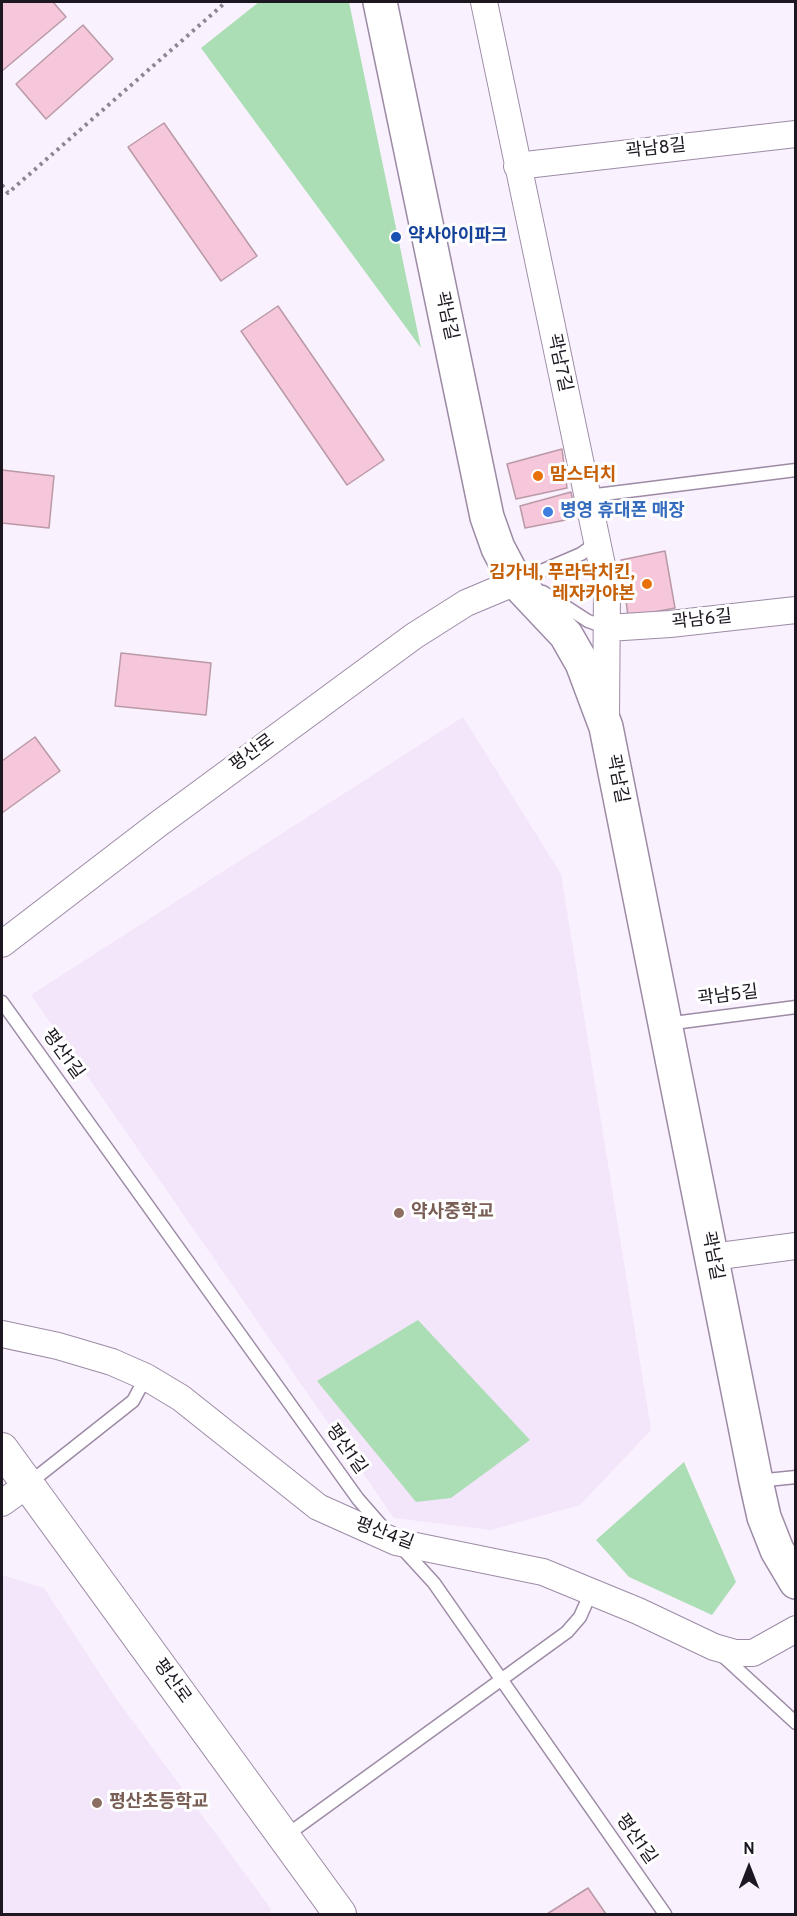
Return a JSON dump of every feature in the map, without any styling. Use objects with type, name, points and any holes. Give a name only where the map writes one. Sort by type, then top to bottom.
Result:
[{"type":"main road","name":"곽남길","points":[[380,2],[487,517],[498,548],[516,582],[566,635],[582,663],[606,727],[756,1481],[764,1517],[777,1550],[795,1582]]},
{"type":"street","name":"곽남7길","points":[[484,2],[607,589],[606,727]]},
{"type":"street","name":"곽남8길","points":[[517,166],[795,134]]},
{"type":"street","name":"평산로","points":[[2,944],[157,825],[414,636],[466,603],[516,582]]},
{"type":"street","name":"곽남6길","points":[[608,628],[670,624],[795,610]]},
{"type":"street","points":[[712,1257],[795,1246]]},
{"type":"street","name":"평산4길","points":[[2,1334],[58,1346],[112,1362],[146,1377],[181,1398],[318,1507],[396,1542],[543,1572],[714,1647],[735,1653],[753,1653],[795,1629]]},
{"type":"street","name":"평산로","points":[[2,1449],[340,1914]]},
{"type":"street","points":[[2,1503],[27,1485]]},
{"type":"lane","points":[[588,496],[795,470]]},
{"type":"lane","points":[[516,582],[581,554],[598,542]]},
{"type":"lane","points":[[516,582],[542,591],[588,621],[608,628]]},
{"type":"lane","name":"평산1길","points":[[2,1002],[358,1499],[434,1583],[665,1914]]},
{"type":"lane","name":"곽남5길","points":[[665,1024],[795,1007]]},
{"type":"lane","points":[[27,1485],[133,1401],[146,1377]]},
{"type":"lane","points":[[756,1481],[795,1477]]},
{"type":"lane","points":[[284,1838],[567,1632],[580,1617],[591,1592]]},
{"type":"lane","points":[[714,1647],[795,1723]]},
{"type":"path","points":[[2,185],[8,193],[226,2]]},
{"type":"shaded area","name":"약사중학교","points":[[463,717],[561,874],[651,1430],[580,1505],[491,1530],[394,1518],[31,995]]},
{"type":"shaded area","name":"평산초등학교","points":[[2,1575],[44,1588],[115,1697],[271,1909],[270,1914],[2,1914]]},
{"type":"green space","points":[[259,2],[349,2],[421,348],[201,48]]},
{"type":"green space","points":[[418,1320],[530,1440],[451,1498],[416,1502],[317,1381]]},
{"type":"green space","points":[[684,1462],[736,1582],[712,1615],[629,1577],[596,1540]]},
{"type":"building","points":[[2,2],[53,2],[66,17],[2,71]]},
{"type":"building","points":[[83,25],[113,59],[46,119],[16,84]]},
{"type":"building","points":[[164,123],[257,256],[221,281],[128,147]]},
{"type":"building","points":[[278,306],[384,460],[347,485],[241,331]]},
{"type":"building","name":"맘스터치","points":[[562,449],[567,488],[516,499],[507,464]]},
{"type":"building","points":[[2,470],[54,476],[49,528],[2,523]]},
{"type":"building","name":"병영 휴대폰 매장","points":[[571,492],[576,518],[525,528],[520,506]]},
{"type":"building","name":"김가네, 푸라닥치킨, 레자카야본","points":[[665,551],[675,608],[628,617],[621,560]]},
{"type":"building","points":[[121,653],[211,663],[206,715],[115,706]]},
{"type":"building","points":[[35,737],[60,771],[2,813],[2,761]]},
{"type":"building","points":[[588,1888],[606,1914],[547,1914]]},
{"type":"place","name":"약사아이파크","points":[[396,237]]},
{"type":"place","name":"맘스터치","points":[[538,476]]},
{"type":"place","name":"병영 휴대폰 매장","points":[[548,512]]},
{"type":"place","name":"김가네, 푸라닥치킨, 레자카야본","points":[[647,584]]},
{"type":"place","name":"약사중학교","points":[[399,1213]]},
{"type":"place","name":"평산초등학교","points":[[97,1803]]}]
